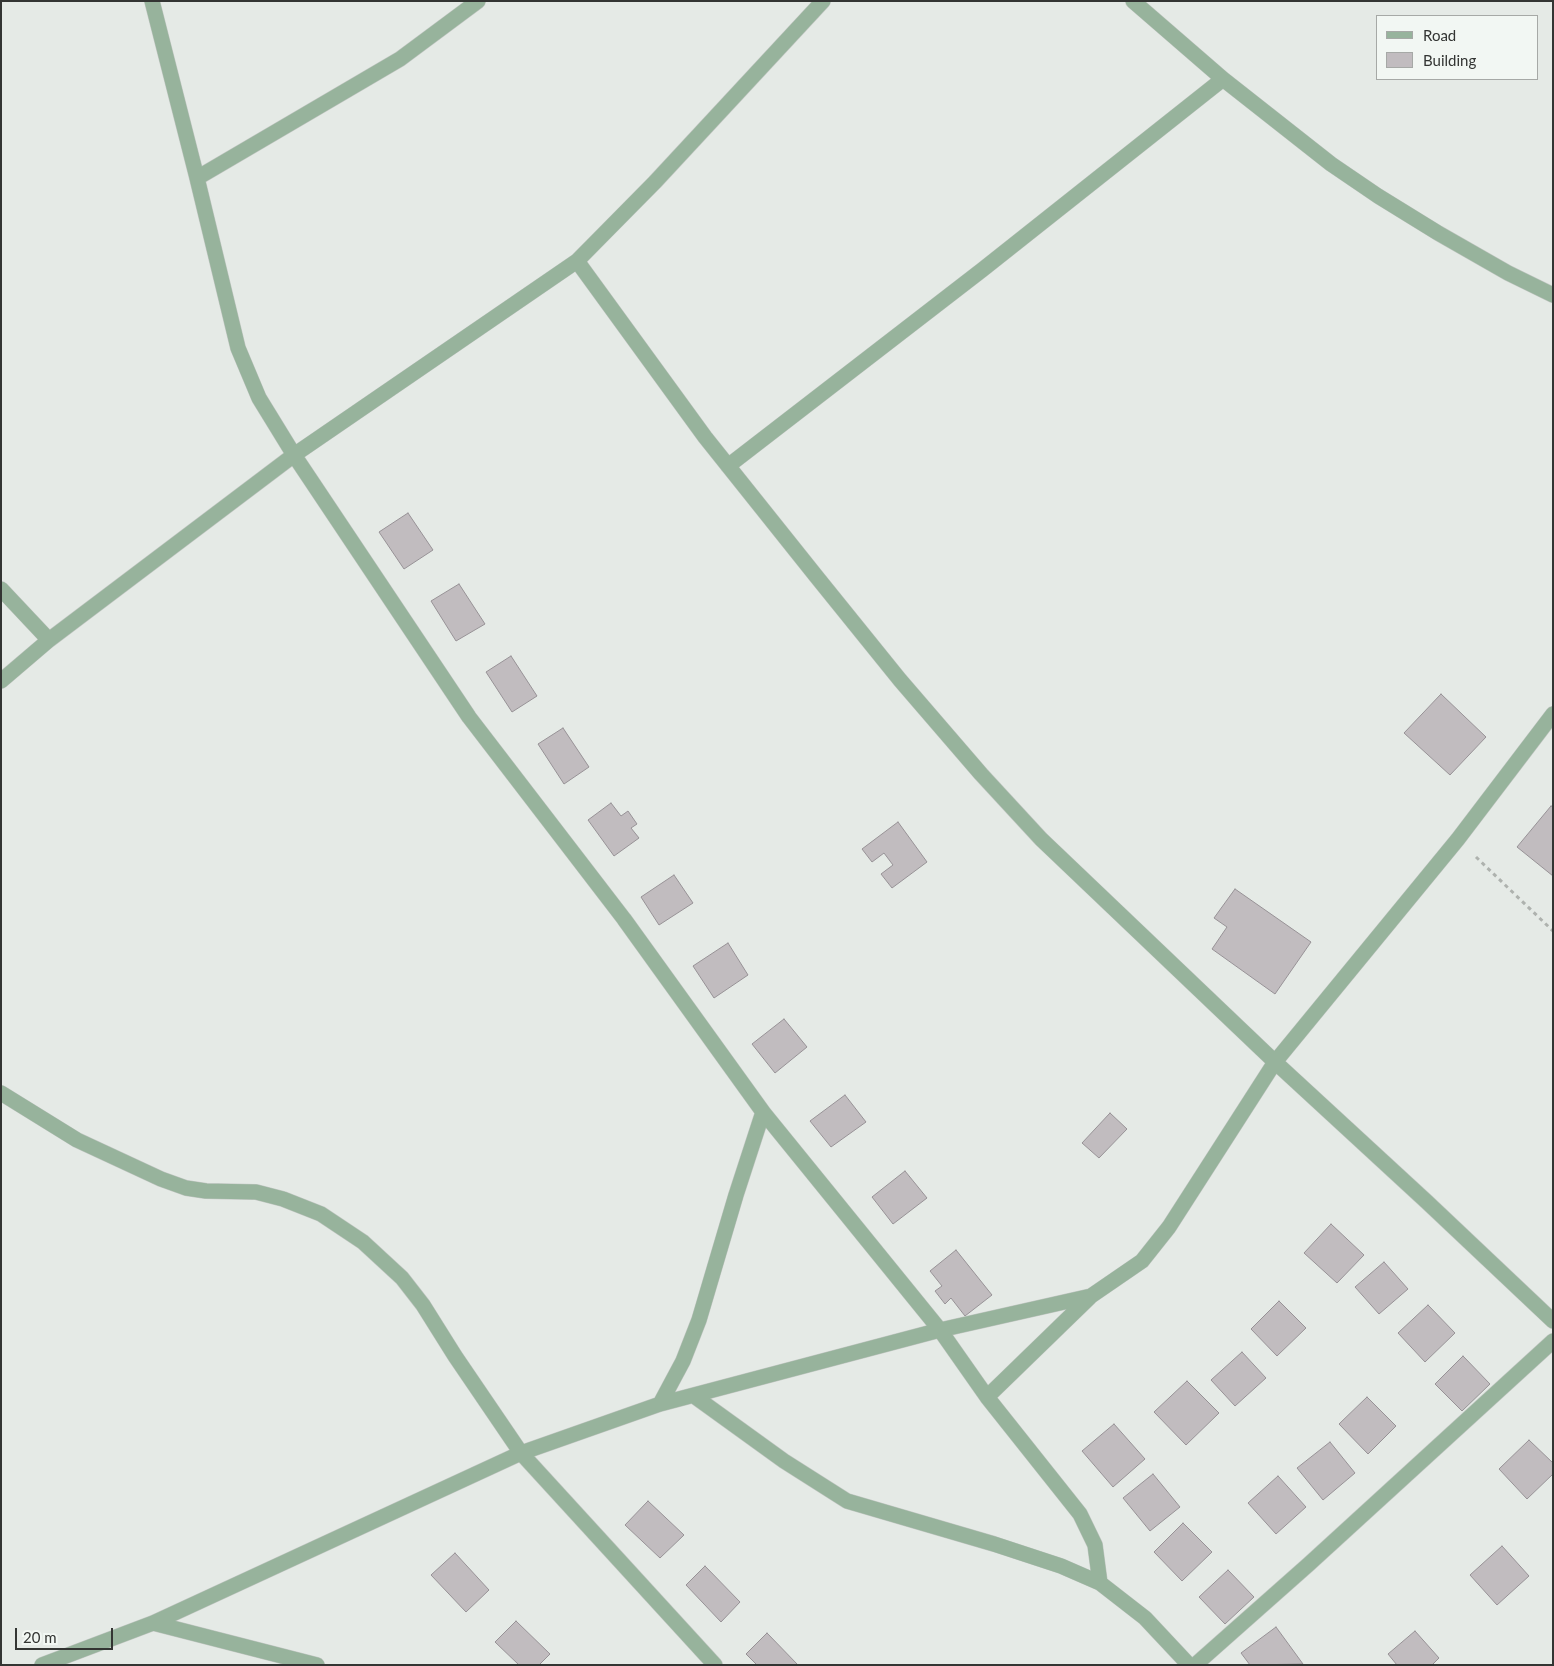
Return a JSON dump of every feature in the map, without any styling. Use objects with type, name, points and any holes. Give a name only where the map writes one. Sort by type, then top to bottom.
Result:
[{"type":"street","points":[[152,1],[238,348],[259,398],[294,454],[469,717],[624,919],[763,1112],[940,1330],[988,1397],[1080,1514],[1096,1545],[1100,1583]]},
{"type":"street","points":[[197,178],[400,59],[478,1]]},
{"type":"street","points":[[1,681],[49,640],[294,454],[577,261],[655,182],[823,1]]},
{"type":"street","points":[[1133,1],[1223,79],[1330,164],[1438,233],[1508,273],[1553,295]]},
{"type":"street","points":[[728,466],[974,276],[1223,79]]},
{"type":"street","points":[[577,261],[728,466],[900,680],[987,781],[1041,839],[1275,1062],[1553,1321]]},
{"type":"street","points":[[1,589],[49,640]]},
{"type":"street","points":[[988,1397],[1091,1296],[1142,1260],[1169,1227],[1275,1062],[1458,839],[1553,714]]},
{"type":"street","points":[[1,1093],[76,1140],[161,1179],[186,1188],[206,1191],[256,1192],[283,1199],[321,1214],[363,1242],[402,1278],[423,1305],[521,1453],[714,1665]]},
{"type":"street","points":[[660,1404],[683,1361],[699,1320],[733,1203],[763,1112]]},
{"type":"street","points":[[42,1665],[154,1623],[521,1453],[660,1404],[940,1330],[1091,1296]]},
{"type":"street","points":[[1195,1665],[1309,1564],[1553,1340]]},
{"type":"street","points":[[694,1396],[784,1461],[847,1501],[994,1544],[1061,1566],[1100,1583],[1145,1618],[1189,1665]]},
{"type":"street","points":[[154,1623],[317,1665]]},
{"type":"path","points":[[1458,839],[1553,931]]},
{"type":"building","points":[[408,513],[433,550],[404,569],[379,532]]},
{"type":"building","points":[[459,584],[485,624],[456,641],[431,601]]},
{"type":"building","points":[[511,656],[537,696],[512,712],[486,672]]},
{"type":"building","points":[[1441,694],[1486,737],[1450,775],[1404,733]]},
{"type":"building","points":[[563,728],[589,767],[564,784],[538,744]]},
{"type":"building","points":[[611,803],[621,816],[628,811],[637,824],[631,828],[639,838],[614,856],[588,820]]},
{"type":"building","points":[[1551,806],[1553,807],[1553,876],[1517,847]]},
{"type":"building","points":[[898,822],[927,862],[892,888],[881,874],[893,865],[884,853],[872,862],[862,849]]},
{"type":"building","points":[[674,875],[693,903],[659,925],[641,897]]},
{"type":"building","points":[[1235,889],[1311,942],[1275,994],[1212,949],[1227,927],[1214,918]]},
{"type":"building","points":[[728,943],[748,975],[714,998],[693,966]]},
{"type":"building","points":[[784,1019],[807,1047],[775,1073],[752,1044]]},
{"type":"building","points":[[845,1095],[866,1122],[831,1147],[810,1121]]},
{"type":"building","points":[[1110,1113],[1127,1129],[1099,1158],[1082,1143]]},
{"type":"building","points":[[905,1171],[927,1198],[893,1224],[872,1197]]},
{"type":"building","points":[[1331,1224],[1364,1255],[1337,1283],[1304,1253]]},
{"type":"building","points":[[956,1250],[992,1295],[965,1316],[951,1298],[945,1304],[935,1291],[942,1286],[930,1271]]},
{"type":"building","points":[[1384,1262],[1408,1289],[1379,1314],[1355,1287]]},
{"type":"building","points":[[1279,1301],[1306,1328],[1277,1356],[1251,1329]]},
{"type":"building","points":[[1428,1305],[1455,1333],[1425,1362],[1398,1333]]},
{"type":"building","points":[[1242,1352],[1266,1378],[1235,1406],[1211,1380]]},
{"type":"building","points":[[1463,1356],[1490,1384],[1462,1411],[1435,1384]]},
{"type":"building","points":[[1187,1381],[1219,1413],[1186,1445],[1154,1412]]},
{"type":"building","points":[[1367,1397],[1396,1426],[1368,1454],[1339,1424]]},
{"type":"building","points":[[1114,1424],[1145,1459],[1113,1487],[1082,1451]]},
{"type":"building","points":[[1529,1440],[1553,1463],[1553,1474],[1527,1499],[1499,1469]]},
{"type":"building","points":[[1330,1442],[1355,1473],[1323,1500],[1297,1468]]},
{"type":"building","points":[[1153,1474],[1180,1507],[1150,1531],[1123,1498]]},
{"type":"building","points":[[1278,1476],[1306,1507],[1276,1534],[1248,1503]]},
{"type":"building","points":[[648,1501],[684,1535],[660,1558],[625,1525]]},
{"type":"building","points":[[1183,1523],[1212,1552],[1182,1581],[1154,1552]]},
{"type":"building","points":[[1502,1546],[1529,1576],[1497,1605],[1470,1575]]},
{"type":"building","points":[[455,1553],[489,1590],[466,1612],[431,1575]]},
{"type":"building","points":[[705,1566],[740,1602],[721,1622],[686,1585]]},
{"type":"building","points":[[1228,1570],[1254,1597],[1225,1624],[1199,1597]]},
{"type":"building","points":[[516,1621],[550,1654],[539,1665],[519,1665],[495,1642]]},
{"type":"building","points":[[1276,1627],[1303,1664],[1250,1665],[1241,1653]]},
{"type":"building","points":[[1415,1631],[1439,1658],[1432,1665],[1397,1665],[1388,1654]]},
{"type":"building","points":[[767,1633],[798,1665],[757,1665],[746,1654]]}]
